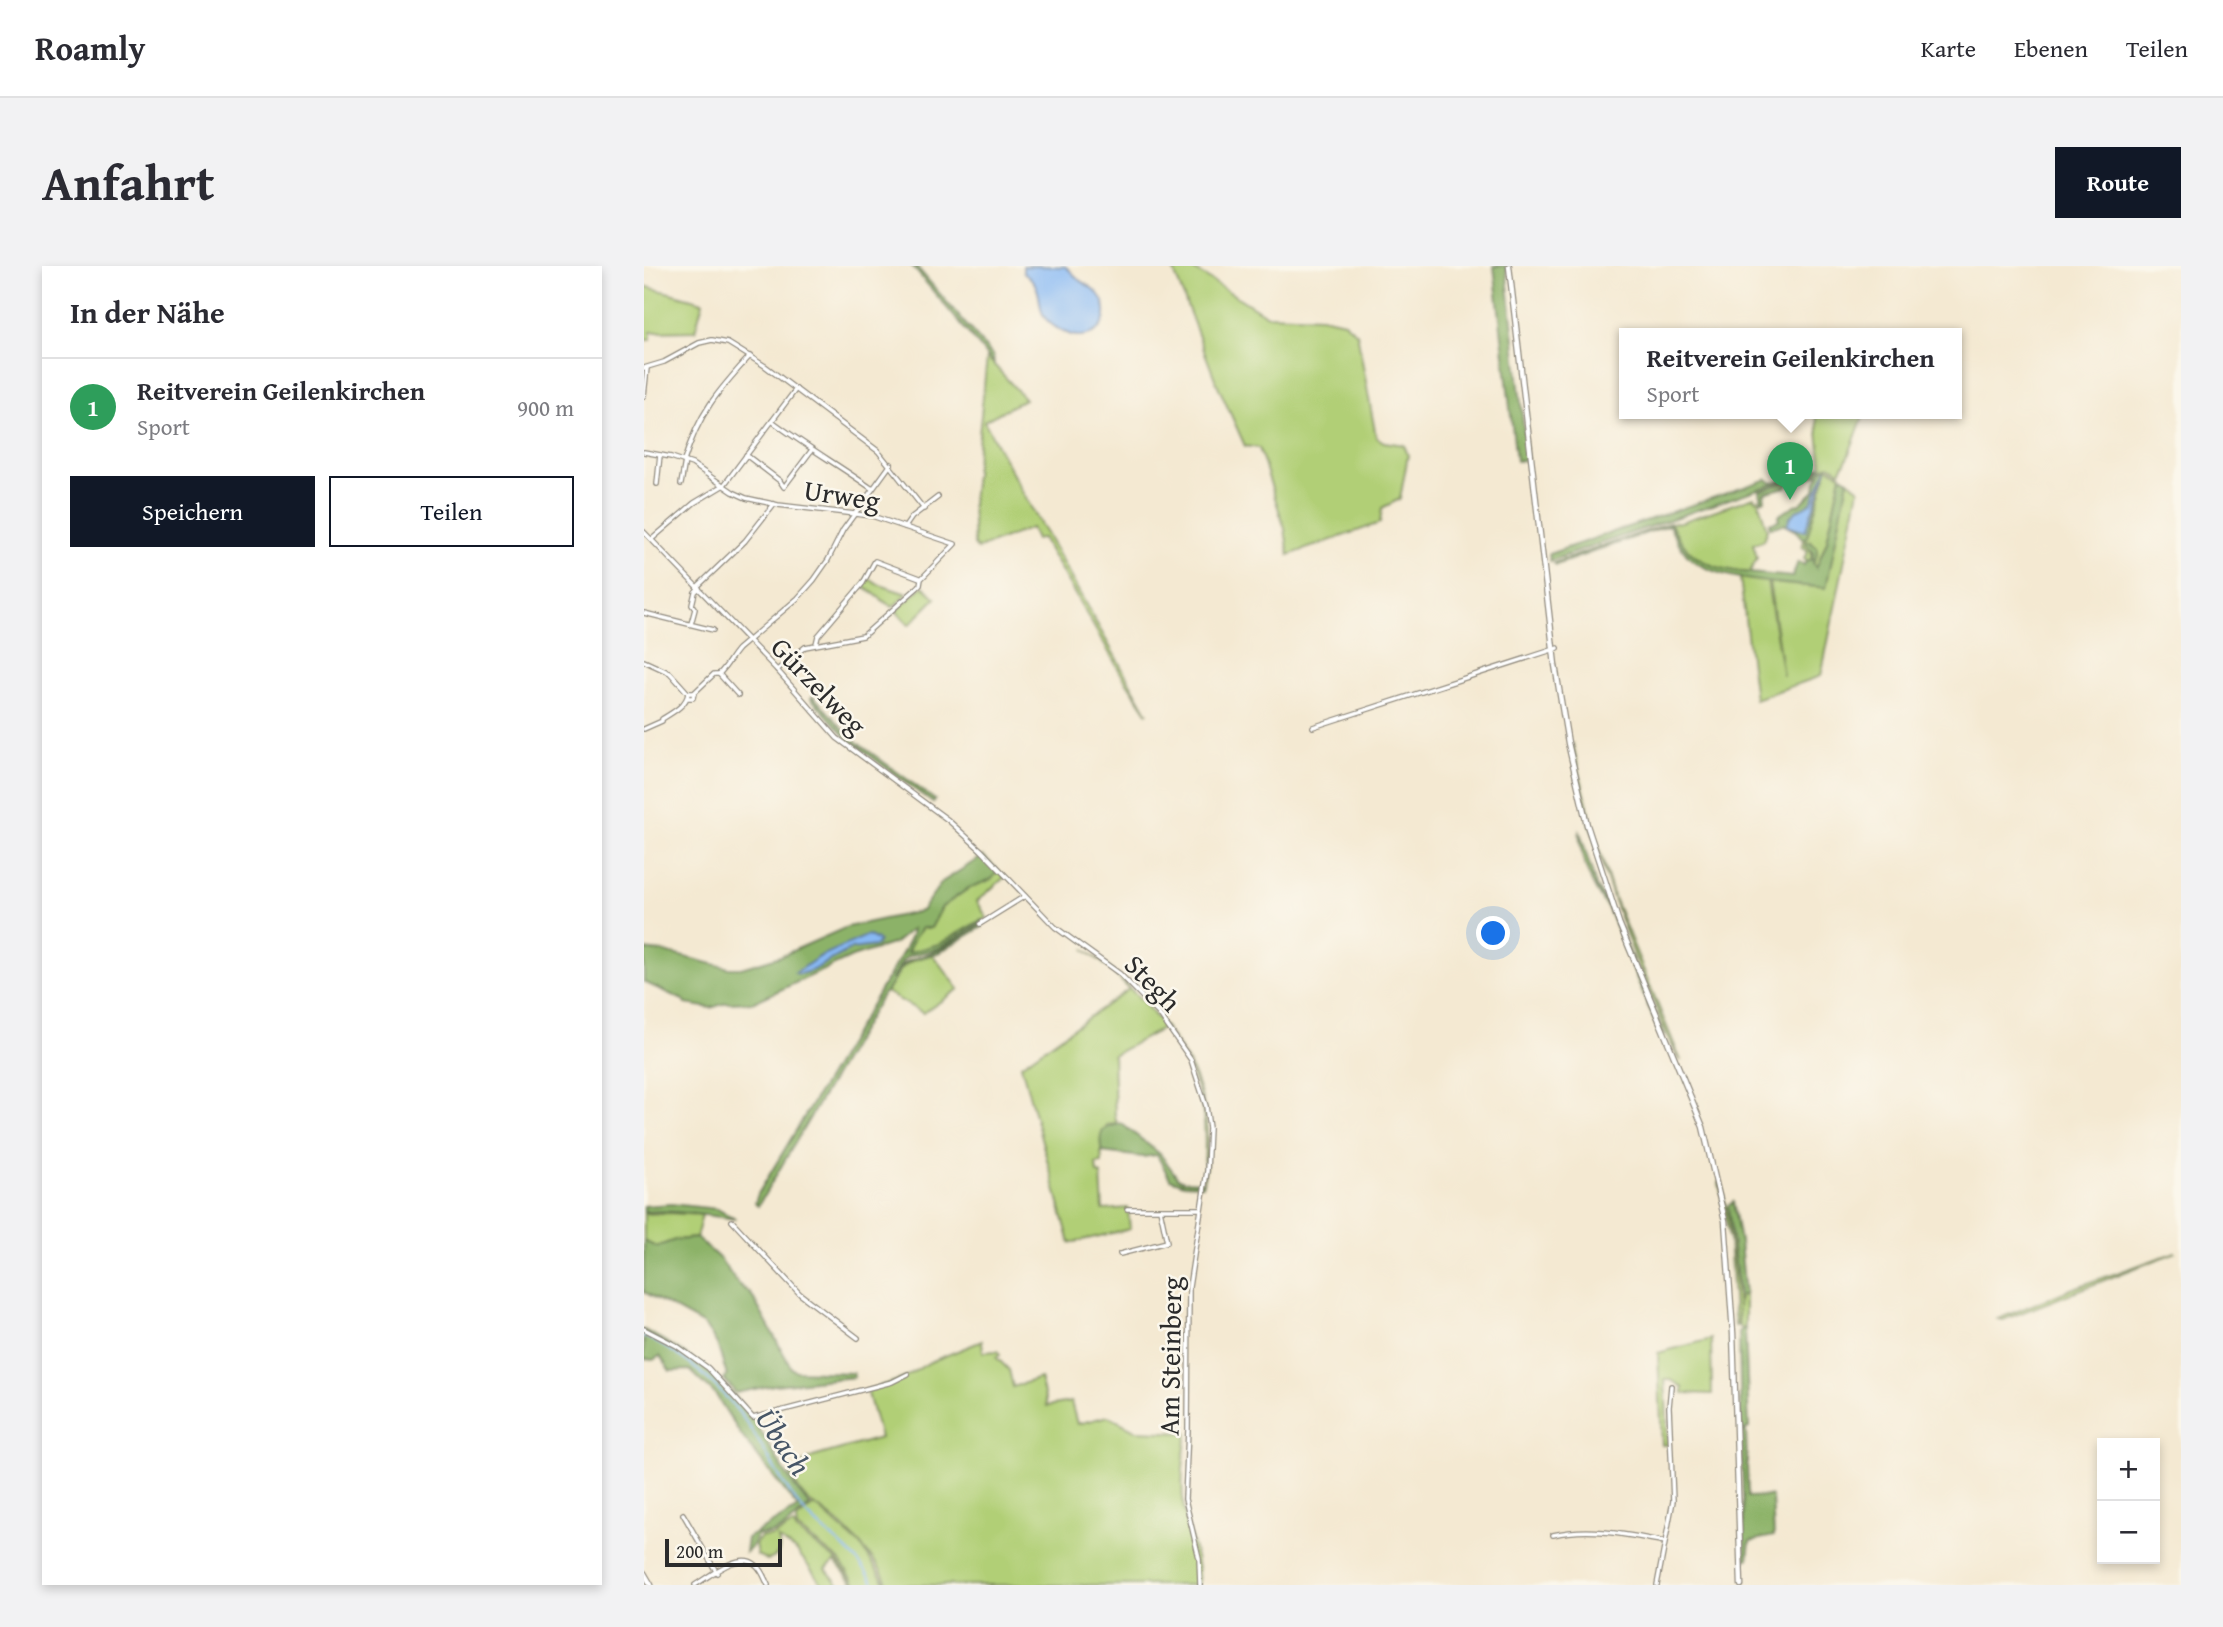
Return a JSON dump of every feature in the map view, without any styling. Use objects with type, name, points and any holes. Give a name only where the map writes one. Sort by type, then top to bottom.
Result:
[{"type":"main road","points":[[1509,266],[1568,743],[1592,842],[1619,923],[1698,1110],[1720,1195],[1727,1240],[1731,1298],[1741,1585]]},
{"type":"main road","points":[[644,1573],[651,1585]]},
{"type":"street","points":[[644,396],[646,368],[663,363],[690,346],[705,341],[728,343],[796,389],[878,451],[891,464],[924,509]]},
{"type":"street","points":[[681,484],[695,429],[708,404],[750,356]]},
{"type":"street","points":[[652,539],[694,503],[724,485],[796,389]]},
{"type":"street","points":[[772,421],[871,489]]},
{"type":"street","points":[[746,455],[784,487],[812,451]]},
{"type":"street","name":"Urweg","points":[[644,453],[685,461],[739,496],[774,504],[854,513],[881,519],[955,544],[921,579]]},
{"type":"street","points":[[657,484],[660,455]]},
{"type":"street","points":[[644,661],[670,673],[693,698],[694,693],[714,674],[719,674],[731,663],[730,657],[798,598],[814,580],[828,560],[840,534],[891,464]]},
{"type":"street","points":[[905,527],[906,523],[938,497]]},
{"type":"street","points":[[691,624],[695,609],[692,605],[698,587],[745,541],[774,504]]},
{"type":"street","name":"Gürzelweg","points":[[644,532],[845,745],[929,805],[981,850]]},
{"type":"street","points":[[777,670],[805,647],[863,636],[917,588],[921,579],[875,561],[863,583],[818,636],[816,644]]},
{"type":"street","points":[[644,613],[713,631]]},
{"type":"street","points":[[1313,727],[1555,648]]},
{"type":"street","points":[[719,674],[738,695]]},
{"type":"street","points":[[644,729],[662,721],[680,706],[688,695]]},
{"type":"street","name":"Stegh","points":[[981,850],[1060,931],[1120,974],[1159,1014],[1191,1060],[1206,1106],[1209,1128]]},
{"type":"street","points":[[980,924],[1025,896]]},
{"type":"street","name":"Am Steinberg","points":[[1200,1585],[1199,1558],[1185,1499],[1188,1287],[1207,1171],[1209,1128]]},
{"type":"street","points":[[1127,1209],[1200,1209]]},
{"type":"street","points":[[1120,1254],[1167,1242],[1160,1209]]},
{"type":"street","points":[[732,1221],[800,1294],[858,1338]]},
{"type":"street","points":[[644,1329],[677,1346],[708,1368],[753,1418],[892,1382],[908,1374]]},
{"type":"street","points":[[1657,1585],[1673,1501],[1669,1407],[1671,1386]]},
{"type":"street","points":[[683,1514],[717,1573]]},
{"type":"street","points":[[1553,1535],[1579,1530],[1609,1532],[1665,1542]]},
{"type":"street","points":[[695,1585],[740,1560],[750,1561],[759,1568],[768,1585]]},
{"type":"green space","points":[[912,266],[916,266],[993,356],[994,364]]},
{"type":"green space","points":[[1172,266],[1188,266],[1266,315],[1322,317],[1344,322],[1357,333],[1376,437],[1384,442],[1404,445],[1408,455],[1400,499],[1382,508],[1380,523],[1289,555],[1285,529],[1259,448],[1245,446],[1215,379]]},
{"type":"green space","points":[[1494,266],[1506,266],[1527,460],[1516,461]]},
{"type":"green space","points":[[644,286],[703,302],[695,331],[651,332],[651,340],[644,340]]},
{"type":"green space","points":[[987,357],[1025,399],[984,421],[1148,714],[1125,680],[1042,538],[1036,540],[1031,528],[977,549],[974,545],[972,503]]},
{"type":"green space","points":[[1817,419],[1862,419],[1840,471],[1830,465],[1822,467]]},
{"type":"green space","points":[[1821,466],[1550,561],[1549,554],[1767,479],[1772,483]]},
{"type":"green space","points":[[1828,467],[1841,474],[1827,541],[1816,569],[1813,561],[1817,553],[1815,546],[1811,541],[1811,562],[1804,559],[1808,550],[1802,547]]},
{"type":"green space","points":[[1828,467],[1807,537],[1803,539],[1796,531],[1783,524],[1770,528],[1769,523],[1779,520],[1778,516],[1800,504],[1815,490],[1820,473],[1764,493],[1765,500],[1761,501],[1759,491]]},
{"type":"green space","points":[[1841,475],[1848,480],[1826,588],[1773,583],[1716,572],[1689,557],[1669,525],[1556,565],[1554,563],[1670,523],[1688,550],[1710,564],[1737,571],[1792,577],[1798,562],[1804,565],[1807,560],[1812,560],[1813,552],[1806,544],[1807,540],[1817,547],[1813,563],[1816,568],[1827,541]]},
{"type":"green space","points":[[1848,480],[1859,489],[1821,676],[1755,699],[1740,578],[1767,581],[1783,676],[1769,581],[1826,588]]},
{"type":"green space","points":[[1754,497],[1755,500],[1758,499],[1767,530],[1764,540],[1753,544],[1757,558],[1750,572],[1726,570],[1701,560],[1686,548],[1670,523],[1681,522]]},
{"type":"green space","points":[[868,578],[877,584],[907,594],[893,607],[863,587]]},
{"type":"green space","points":[[923,586],[936,598],[909,625],[896,611]]},
{"type":"green space","points":[[813,696],[854,740],[935,800],[933,803],[850,741],[811,698]]},
{"type":"green space","points":[[1573,745],[1596,839],[1614,898],[1681,1061],[1665,1031],[1616,906],[1587,812],[1571,749]]},
{"type":"green space","points":[[1579,829],[1596,886],[1612,912],[1664,1035],[1659,1033],[1608,909],[1596,891],[1582,850]]},
{"type":"green space","points":[[983,856],[998,870],[992,879],[969,888],[942,907],[931,928],[922,928],[907,953],[939,944],[983,921],[939,948],[909,956],[903,960],[891,980],[905,962],[941,949],[981,925],[982,927],[938,953],[909,961],[902,967],[882,995],[758,1206],[755,1203],[758,1194],[903,952],[912,929],[895,943],[852,957],[754,1002],[726,1003],[711,1008],[685,1004],[685,1001],[644,982],[644,950],[664,952],[729,968],[741,968],[781,956],[847,927],[921,911],[942,882]]},
{"type":"green space","points":[[998,870],[1005,877],[977,901],[987,918],[939,944],[906,954],[922,928],[931,928],[942,907],[969,888],[992,879]]},
{"type":"green space","points":[[932,954],[959,989],[923,1013],[886,992],[908,963]]},
{"type":"green space","points":[[1112,971],[1155,1015],[1164,1027],[1113,1055],[1115,1118],[1118,1124],[1107,1125],[1101,1149],[1102,1163],[1096,1164],[1097,1173],[1101,1174],[1103,1210],[1128,1208],[1130,1229],[1070,1243],[1021,1065],[1129,989]]},
{"type":"green space","points":[[1178,1047],[1190,1067],[1198,1085],[1204,1105],[1207,1153],[1202,1185],[1204,1121],[1196,1083]]},
{"type":"green space","points":[[1122,1124],[1160,1154],[1178,1178],[1203,1182],[1202,1185],[1184,1184],[1170,1179],[1157,1155],[1143,1157],[1102,1152],[1100,1139],[1103,1131],[1110,1126]]},
{"type":"green space","points":[[1719,1182],[1728,1218],[1738,1308],[1739,1296],[1745,1295],[1745,1328],[1742,1329],[1739,1327],[1738,1309],[1735,1326],[1729,1240]]},
{"type":"green space","points":[[1733,1202],[1745,1295],[1739,1296],[1728,1206]]},
{"type":"green space","points":[[671,1204],[717,1209],[736,1219],[679,1212],[644,1212],[644,1206]]},
{"type":"green space","points":[[644,1214],[702,1215],[696,1238],[675,1240],[656,1247],[644,1241]]},
{"type":"green space","points":[[697,1238],[720,1259],[738,1284],[751,1294],[792,1369],[853,1373],[854,1377],[774,1385],[736,1393],[724,1379],[727,1376],[717,1344],[704,1325],[644,1292],[644,1241],[656,1247],[675,1240]]},
{"type":"green space","points":[[2176,1252],[2003,1320],[1998,1319],[2071,1289]]},
{"type":"green space","points":[[1745,1328],[1749,1428],[1741,1431],[1739,1331]]},
{"type":"green space","points":[[644,1330],[690,1357],[730,1391],[753,1419],[787,1475],[810,1506],[785,1527],[773,1533],[757,1535],[751,1548],[745,1553],[747,1538],[798,1508],[741,1435],[716,1395],[690,1370],[670,1371],[660,1356],[653,1360],[644,1359]]},
{"type":"green space","points":[[1711,1339],[1712,1394],[1683,1393],[1683,1387],[1671,1380],[1665,1380],[1668,1445],[1662,1445],[1658,1353]]},
{"type":"green space","points":[[982,1341],[983,1352],[998,1351],[1000,1355],[996,1357],[1009,1370],[1013,1387],[1040,1378],[1047,1406],[1071,1402],[1077,1424],[1108,1416],[1137,1431],[1187,1433],[1183,1496],[1196,1558],[1198,1585],[888,1585],[858,1541],[816,1506],[862,1547],[887,1585],[857,1585],[839,1560],[797,1528],[796,1521],[815,1506],[804,1497],[790,1475],[803,1468],[802,1464],[813,1457],[880,1438],[867,1390],[902,1379],[930,1362]]},
{"type":"green space","points":[[1746,1431],[1748,1497],[1772,1498],[1774,1536],[1750,1541],[1748,1559],[1745,1560],[1741,1433]]},
{"type":"green space","points":[[793,1525],[797,1531],[837,1561],[855,1585],[835,1561],[826,1569],[839,1585],[823,1585],[797,1551],[778,1539],[777,1555],[767,1560],[757,1555],[755,1544],[761,1537],[773,1536]]},
{"type":"water","points":[[1023,266],[1066,267],[1099,295],[1105,310],[1103,323],[1093,333],[1086,335],[1078,336],[1059,329],[1044,317],[1038,291],[1031,278],[1023,272]]},
{"type":"water","points":[[1827,469],[1805,531],[1787,526],[1793,514],[1811,503]]},
{"type":"water","points":[[868,935],[879,941],[876,946],[851,949],[813,970],[795,973],[819,957]]},
{"type":"waterway","name":"Übach","points":[[644,1336],[689,1363],[728,1399],[749,1426],[801,1508],[859,1562],[875,1585]]},
{"type":"place","name":"Reitverein Geilenkirchen","points":[[1790,500]]}]
